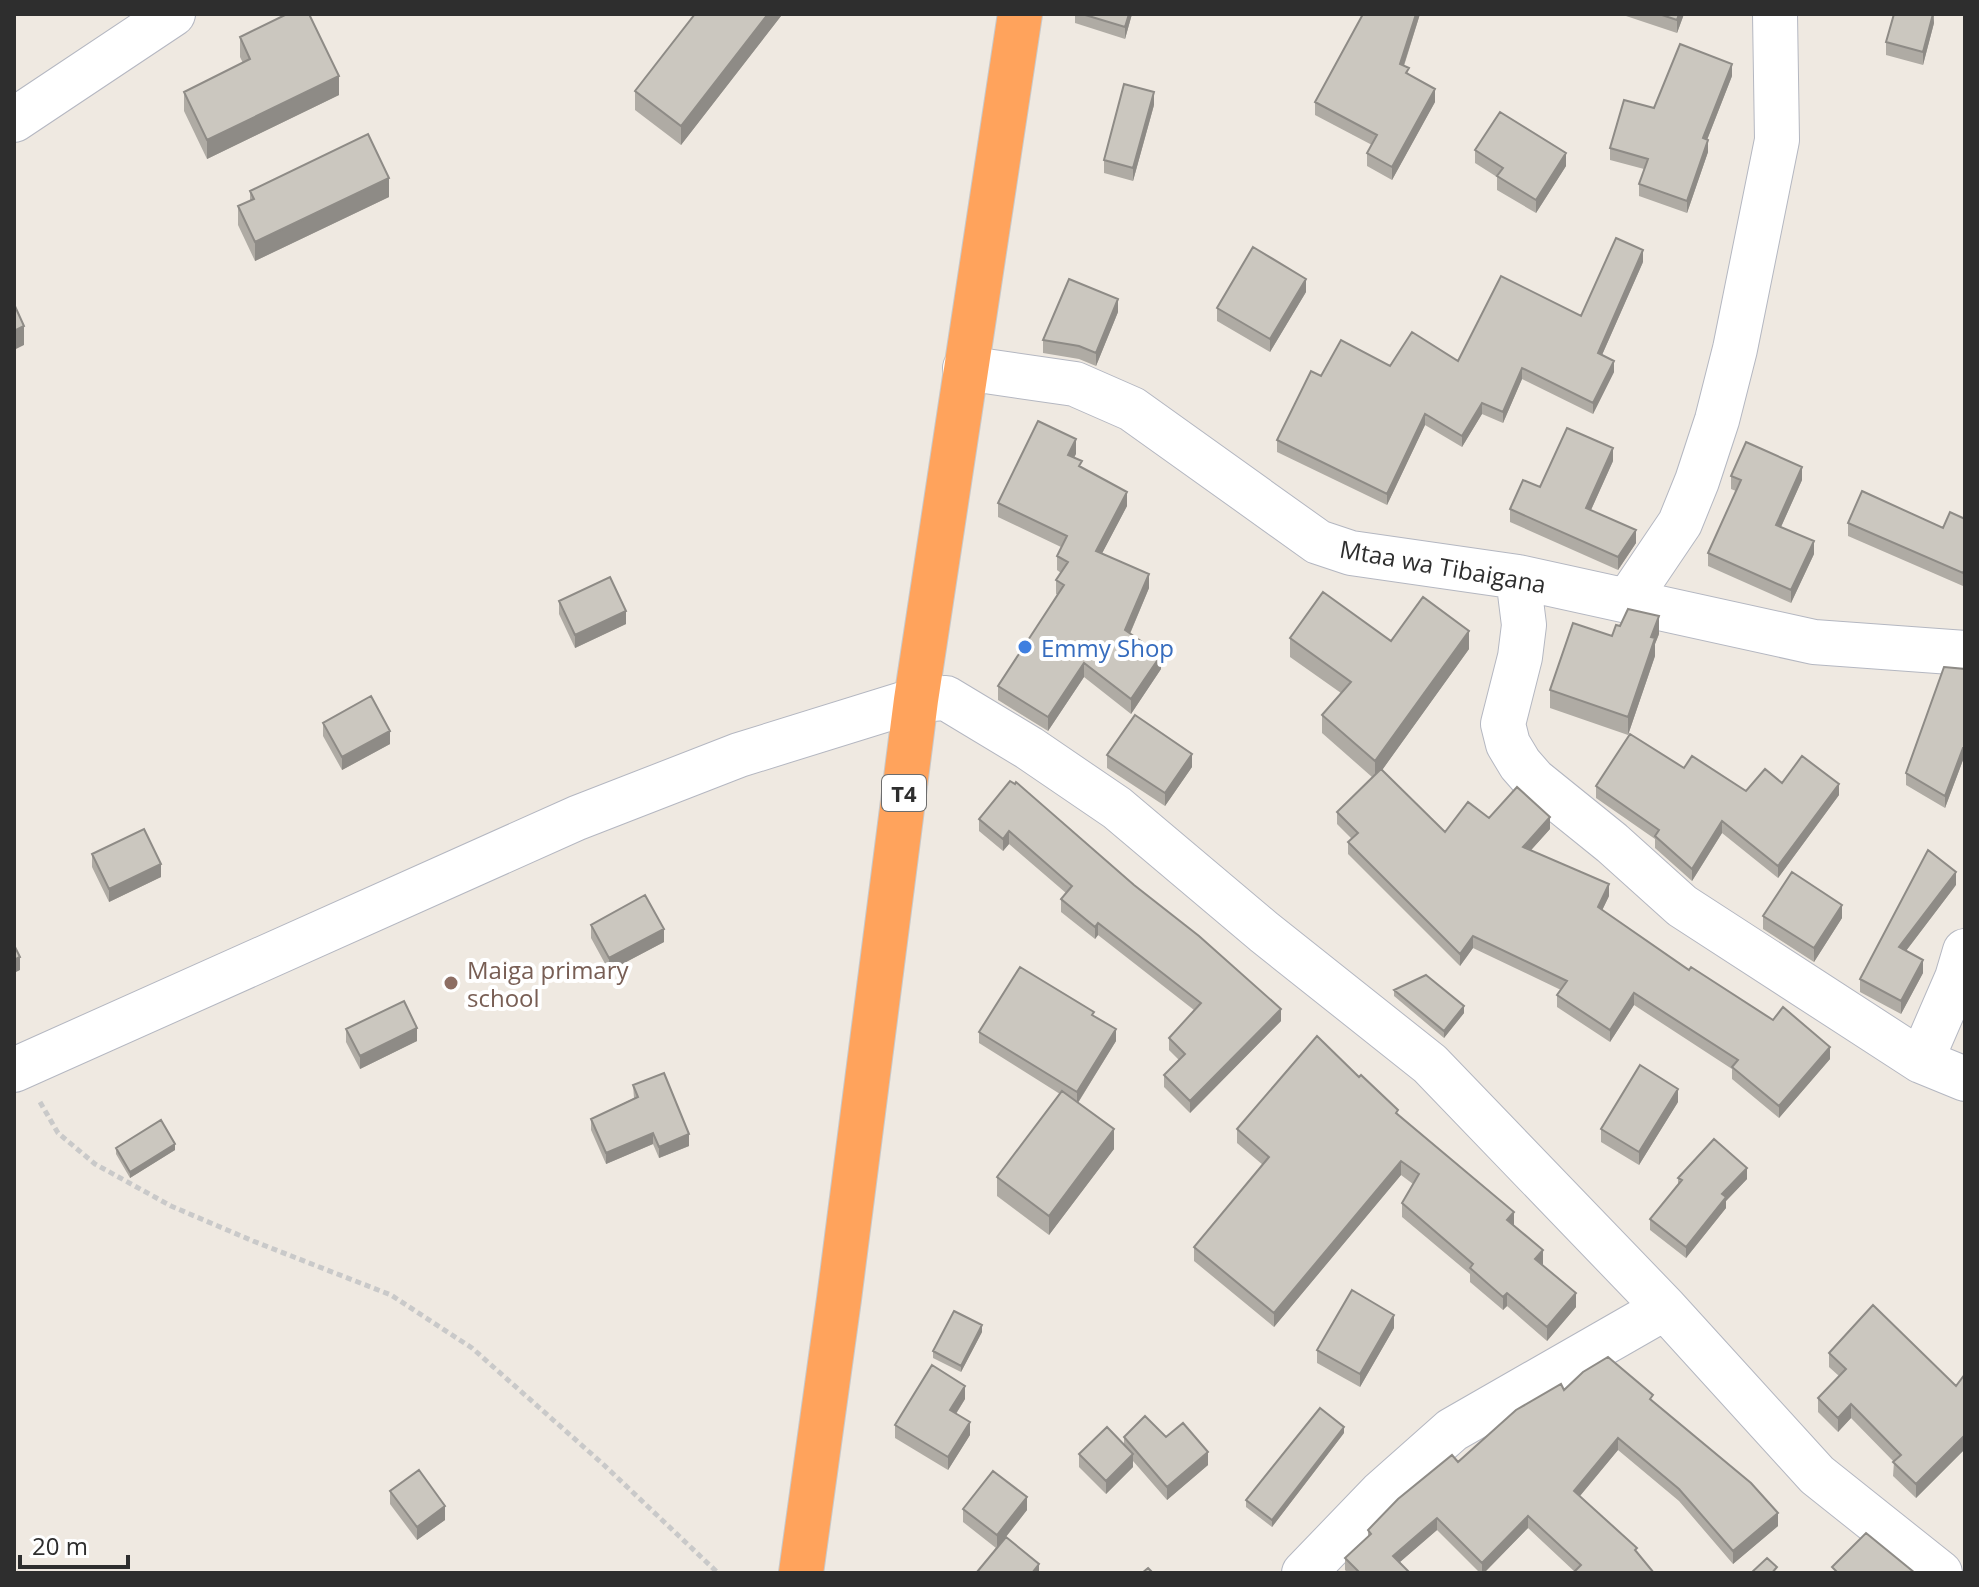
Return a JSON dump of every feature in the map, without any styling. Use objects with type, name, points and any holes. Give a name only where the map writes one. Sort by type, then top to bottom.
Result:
[{"type":"highway","name":"T4","points":[[801,1573],[916,700],[1020,14]]},
{"type":"street","points":[[14,120],[173,14]]},
{"type":"street","points":[[1628,600],[1680,523],[1717,420],[1735,349],[1777,140],[1775,14]]},
{"type":"street","name":"Mtaa wa Tibaigana","points":[[965,368],[1075,384],[1132,409],[1318,542],[1351,553],[1518,577],[1814,642],[1965,653]]},
{"type":"street","points":[[1518,577],[1524,625],[1520,657],[1503,724],[1508,744],[1534,780],[1612,843],[1682,906],[1921,1061],[1965,1079]]},
{"type":"street","points":[[17,1069],[577,818],[739,755],[916,700],[946,698],[1029,748],[1117,808],[1264,932],[1430,1064],[1665,1308],[1817,1475],[1940,1573]]},
{"type":"street","points":[[1921,1061],[1957,978],[1965,951]]},
{"type":"street","points":[[1304,1573],[1381,1493],[1452,1430],[1665,1308]]},
{"type":"path","points":[[17,1069],[58,1133],[95,1164],[171,1206],[391,1295],[472,1348],[604,1465],[718,1573]]},
{"type":"building","points":[[287,14],[309,14],[339,76],[207,140],[184,92],[250,59],[240,37]]},
{"type":"building","points":[[695,14],[768,14],[681,126],[635,91]]},
{"type":"building","points":[[1082,14],[1129,14],[1125,27]]},
{"type":"building","points":[[1363,14],[1416,14],[1400,64],[1409,68],[1406,73],[1435,89],[1392,167],[1367,153],[1377,135],[1315,102]]},
{"type":"building","points":[[1659,14],[1679,14],[1677,20]]},
{"type":"building","points":[[1894,14],[1933,14],[1923,52],[1886,42]]},
{"type":"building","points":[[1680,44],[1732,64],[1703,138],[1708,140],[1687,201],[1639,184],[1648,159],[1610,148],[1624,100],[1654,108]]},
{"type":"building","points":[[1124,84],[1154,92],[1133,168],[1104,160]]},
{"type":"building","points":[[1500,112],[1566,153],[1536,200],[1497,176],[1503,168],[1475,150]]},
{"type":"building","points":[[368,134],[389,178],[255,242],[238,206],[254,199],[250,191]]},
{"type":"building","points":[[1616,238],[1643,250],[1598,353],[1614,361],[1593,403],[1522,368],[1503,412],[1482,403],[1462,436],[1425,414],[1387,494],[1277,440],[1311,371],[1321,376],[1341,340],[1390,366],[1412,332],[1458,361],[1501,276],[1581,316]]},
{"type":"building","points":[[1253,247],[1306,279],[1270,339],[1217,308]]},
{"type":"building","points":[[1069,279],[1118,299],[1096,353],[1079,346],[1043,340]]},
{"type":"building","points":[[14,304],[24,326],[14,331]]},
{"type":"building","points":[[1038,421],[1076,439],[1068,455],[1082,461],[1079,466],[1127,492],[1096,551],[1149,574],[1125,630],[1161,655],[1131,699],[1084,663],[1048,717],[998,686],[1064,585],[1056,580],[1068,562],[1057,556],[1067,536],[998,503]]},
{"type":"building","points":[[1567,428],[1613,448],[1586,508],[1636,530],[1618,557],[1510,509],[1523,480],[1540,487]]},
{"type":"building","points":[[1746,442],[1802,467],[1776,525],[1814,541],[1791,590],[1708,553],[1741,480],[1731,476]]},
{"type":"building","points":[[1862,491],[1943,528],[1950,512],[1965,519],[1963,573],[1848,523]]},
{"type":"building","points":[[610,577],[626,611],[575,635],[559,601]]},
{"type":"building","points":[[1323,592],[1391,641],[1423,597],[1469,631],[1375,761],[1322,715],[1351,682],[1290,638]]},
{"type":"building","points":[[1628,609],[1659,616],[1651,637],[1655,638],[1628,717],[1550,690],[1573,623],[1612,636]]},
{"type":"building","points":[[1944,667],[1965,669],[1965,748],[1945,796],[1906,773]]},
{"type":"building","points":[[371,696],[390,731],[342,757],[323,723]]},
{"type":"building","points":[[1135,715],[1192,754],[1165,793],[1107,755]]},
{"type":"building","points":[[1630,734],[1684,768],[1692,756],[1746,791],[1765,769],[1782,783],[1802,756],[1839,784],[1778,866],[1722,821],[1692,869],[1655,836],[1659,830],[1596,786]]},
{"type":"building","points":[[1381,769],[1445,832],[1468,802],[1489,818],[1517,787],[1550,817],[1523,847],[1609,884],[1598,907],[1689,970],[1691,967],[1773,1020],[1783,1007],[1830,1047],[1779,1106],[1732,1067],[1738,1060],[1634,993],[1610,1030],[1557,995],[1567,981],[1473,936],[1460,954],[1348,842],[1358,833],[1337,812]]},
{"type":"building","points":[[1010,781],[1016,782],[1281,1009],[1190,1101],[1164,1075],[1185,1054],[1169,1038],[1201,1003],[1098,923],[1095,927],[1061,899],[1072,886],[1009,831],[1003,839],[979,819]]},
{"type":"building","points":[[144,829],[161,864],[109,889],[92,854]]},
{"type":"building","points":[[1928,850],[1956,872],[1899,947],[1923,960],[1901,1001],[1860,979]]},
{"type":"building","points":[[1792,872],[1842,905],[1814,948],[1763,916]]},
{"type":"building","points":[[645,895],[664,929],[609,958],[591,925]]},
{"type":"building","points":[[14,945],[20,957],[14,960]]},
{"type":"building","points":[[1020,967],[1116,1029],[1077,1092],[979,1032]]},
{"type":"building","points":[[1426,975],[1464,1006],[1444,1031],[1394,990]]},
{"type":"building","points":[[404,1001],[417,1028],[360,1056],[346,1029]]},
{"type":"building","points":[[1317,1036],[1398,1110],[1396,1113],[1514,1212],[1507,1220],[1543,1250],[1535,1259],[1576,1293],[1547,1327],[1507,1293],[1503,1297],[1470,1268],[1473,1264],[1402,1203],[1419,1174],[1401,1161],[1274,1313],[1194,1247],[1269,1157],[1237,1129]]},
{"type":"building","points":[[1640,1065],[1678,1089],[1639,1152],[1601,1129]]},
{"type":"building","points":[[664,1073],[689,1134],[659,1147],[653,1133],[606,1153],[591,1119],[638,1097],[633,1085]]},
{"type":"building","points":[[1062,1091],[1114,1129],[1049,1216],[997,1177]]},
{"type":"building","points":[[161,1120],[175,1144],[130,1172],[116,1148]]},
{"type":"building","points":[[1714,1139],[1747,1168],[1722,1194],[1726,1197],[1686,1247],[1650,1219],[1682,1180],[1678,1178]]},
{"type":"building","points":[[1352,1290],[1394,1315],[1360,1374],[1317,1350]]},
{"type":"building","points":[[1873,1305],[1956,1386],[1965,1374],[1965,1435],[1916,1484],[1893,1462],[1901,1455],[1851,1404],[1838,1418],[1818,1398],[1846,1369],[1829,1353]]},
{"type":"building","points":[[954,1311],[982,1325],[961,1366],[933,1351]]},
{"type":"building","points":[[1608,1357],[1653,1395],[1650,1399],[1751,1483],[1778,1513],[1733,1551],[1679,1489],[1618,1438],[1574,1491],[1637,1548],[1635,1550],[1654,1573],[1573,1573],[1581,1565],[1528,1516],[1482,1563],[1437,1518],[1393,1556],[1410,1573],[1360,1573],[1345,1558],[1371,1534],[1368,1530],[1398,1499],[1452,1455],[1458,1462],[1516,1410],[1561,1384],[1564,1390],[1583,1372]]},
{"type":"building","points":[[932,1365],[965,1386],[950,1410],[970,1422],[948,1457],[895,1425]]},
{"type":"building","points":[[1320,1408],[1344,1427],[1272,1520],[1246,1500]]},
{"type":"building","points":[[1145,1416],[1166,1437],[1183,1423],[1208,1452],[1167,1487],[1124,1437]]},
{"type":"building","points":[[1107,1427],[1133,1454],[1106,1481],[1079,1454]]},
{"type":"building","points":[[419,1470],[445,1506],[417,1527],[390,1491]]},
{"type":"building","points":[[993,1471],[1027,1497],[997,1535],[963,1509]]},
{"type":"building","points":[[1866,1533],[1915,1573],[1838,1573],[1832,1567]]},
{"type":"building","points":[[1006,1537],[1039,1564],[1032,1573],[977,1572]]},
{"type":"building","points":[[1767,1558],[1777,1567],[1772,1573],[1751,1573]]},
{"type":"place","name":"Emmy Shop","points":[[1025,647]]},
{"type":"place","name":"Maiga primary school","points":[[451,983]]}]
